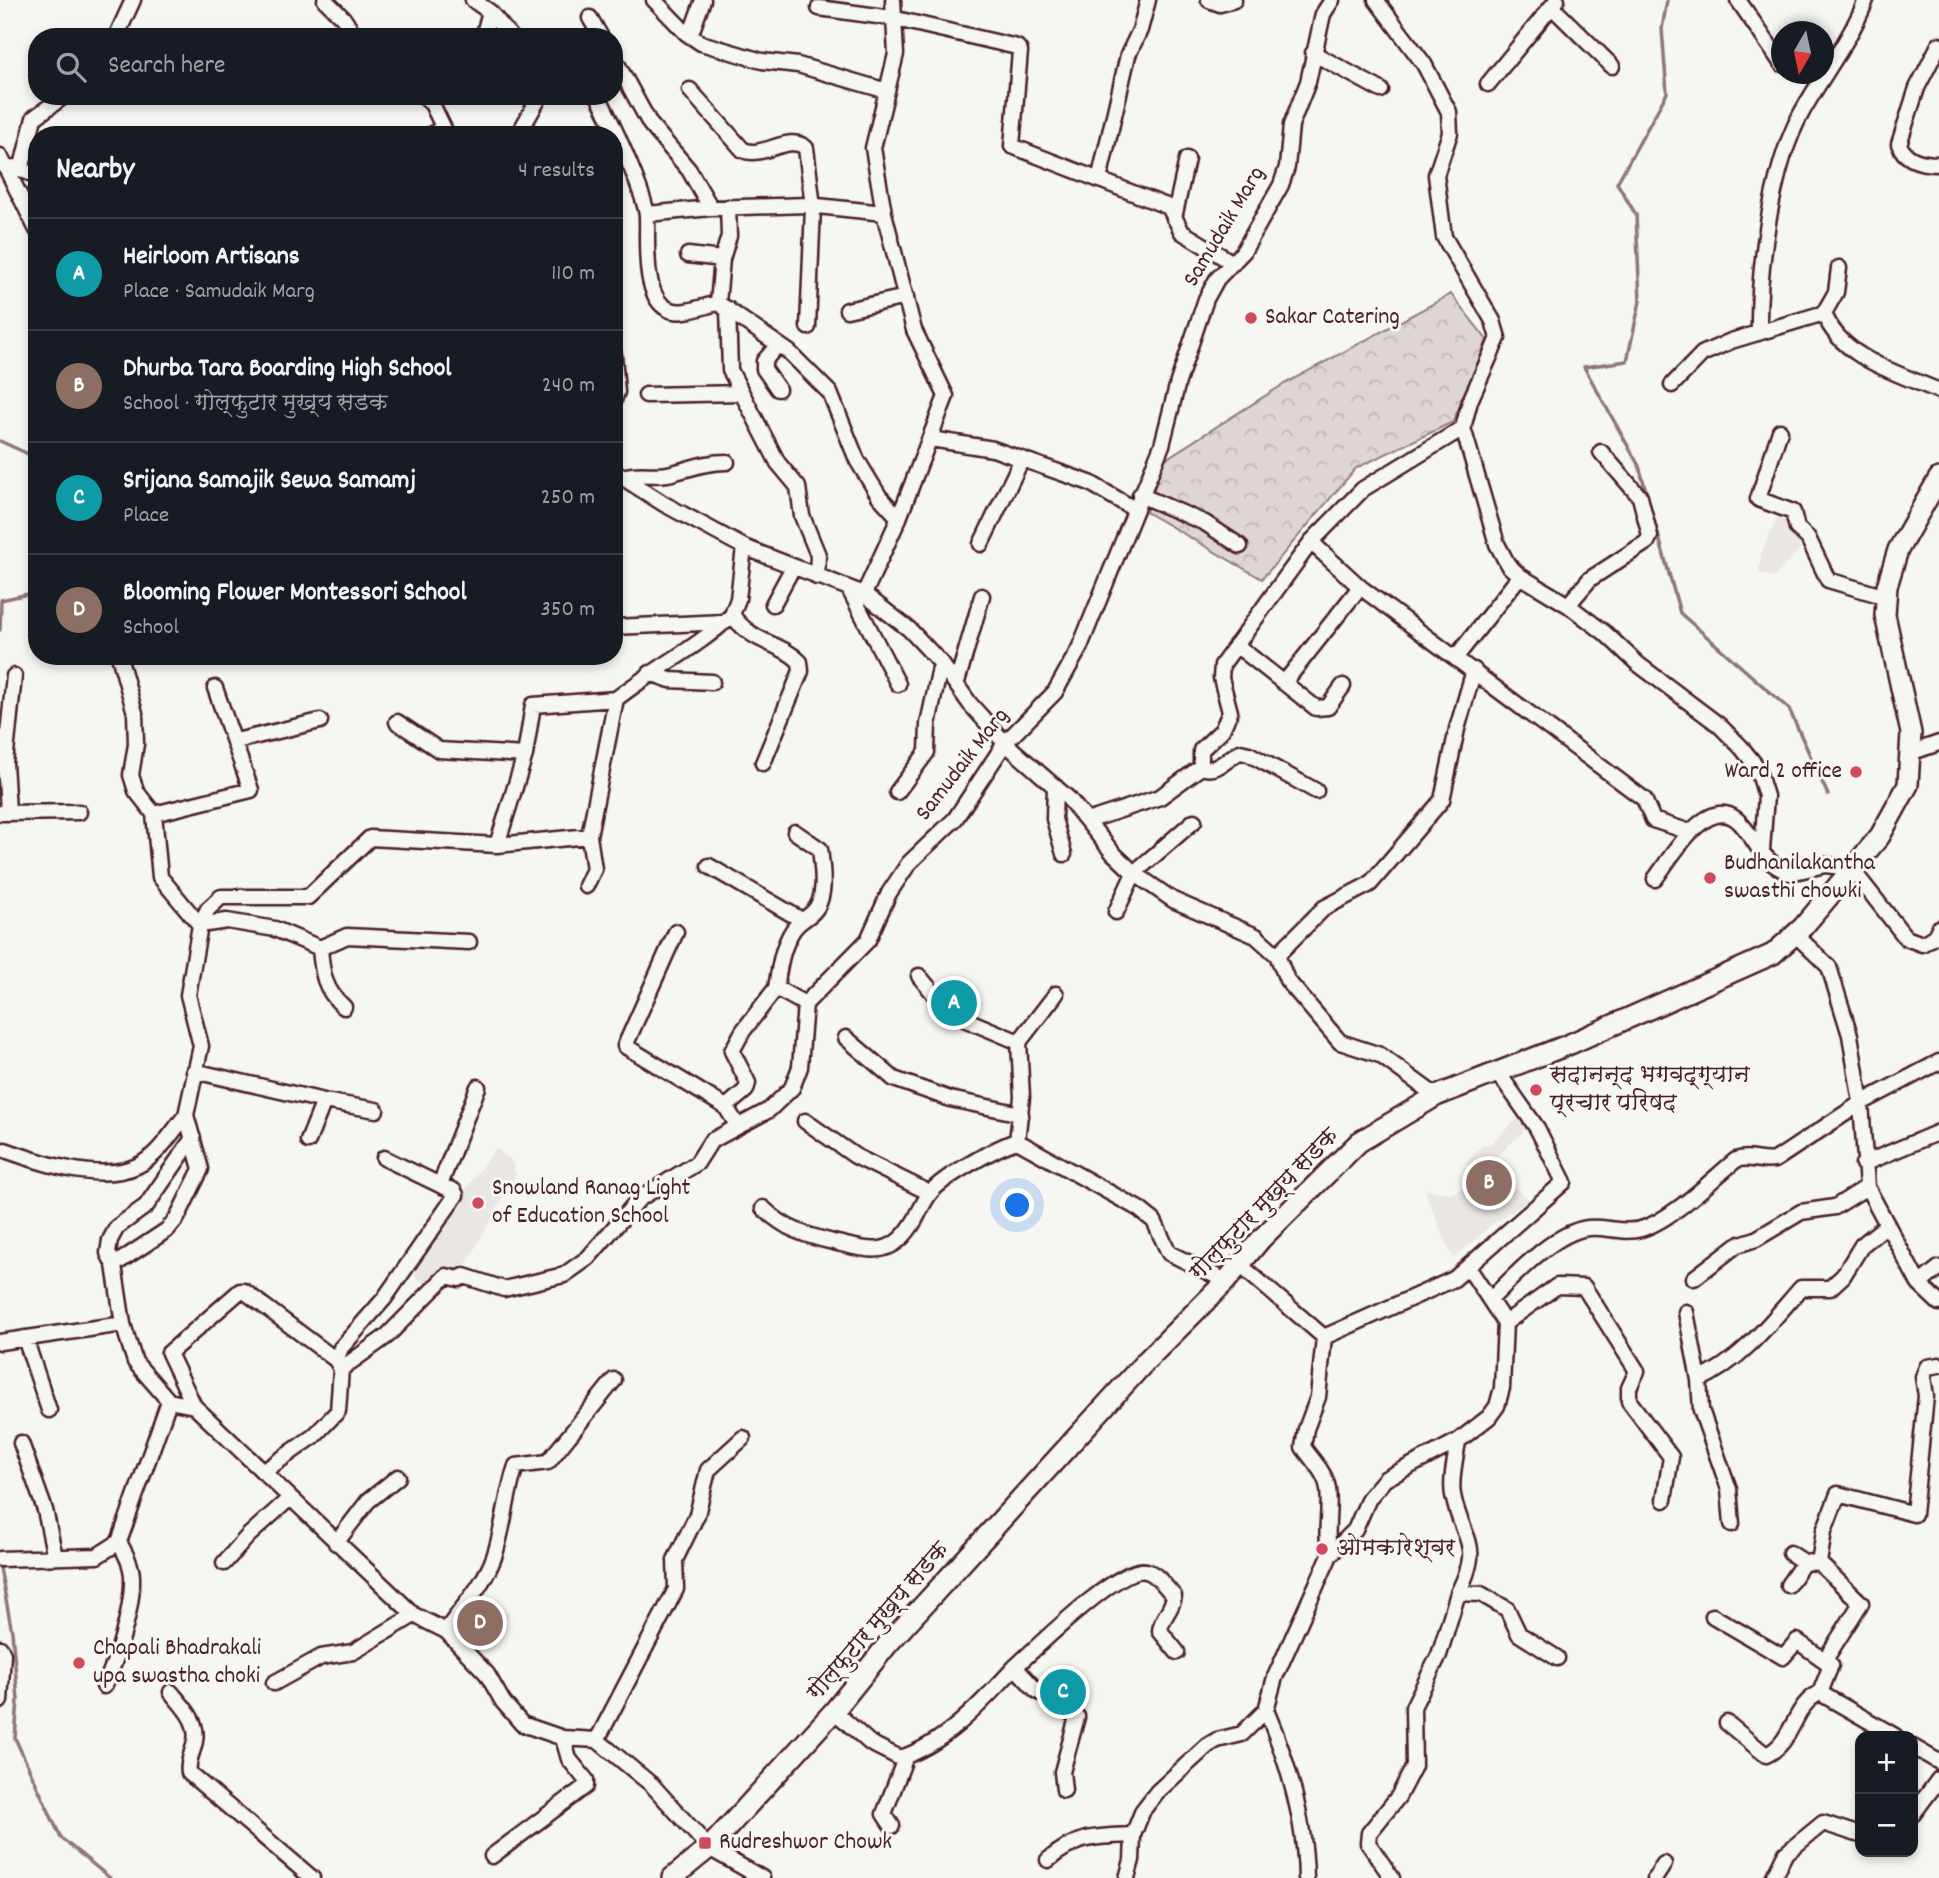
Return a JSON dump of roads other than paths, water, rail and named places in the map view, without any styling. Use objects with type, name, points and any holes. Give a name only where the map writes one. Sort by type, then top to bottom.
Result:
[{"type":"main road","name":"गोल्फुटार मुख्य सडक","points":[[672,1878],[709,1848],[834,1711],[888,1644],[1146,1361],[1359,1142],[1437,1096],[1570,1044],[1773,954],[1795,934],[1880,836],[1908,785],[1912,733],[1885,614],[1886,597],[1898,550],[1939,478]]},
{"type":"street","points":[[120,28],[134,0]]},
{"type":"street","points":[[325,0],[350,28]]},
{"type":"street","points":[[473,0],[490,12],[503,28]]},
{"type":"street","points":[[654,0],[690,36],[701,43],[762,61],[798,65],[887,91]]},
{"type":"street","points":[[690,36],[703,0]]},
{"type":"street","points":[[864,594],[899,519],[945,401],[945,391],[914,330],[884,213],[873,148],[896,54],[893,0]]},
{"type":"street","points":[[1099,180],[1128,55],[1140,30],[1148,0]]},
{"type":"street","points":[[1209,0],[1220,4],[1234,0]]},
{"type":"street","name":"Samudaik Marg","points":[[804,1004],[868,940],[889,893],[909,863],[955,819],[1005,743],[1055,692],[1073,660],[1104,594],[1134,509],[1162,445],[1178,382],[1206,299],[1217,279],[1233,264],[1281,186],[1291,125],[1308,82],[1322,14],[1332,0]]},
{"type":"street","points":[[1376,0],[1424,64],[1449,113],[1450,132],[1436,175],[1444,237],[1493,321],[1498,338],[1470,401],[1463,428],[1497,544],[1507,565],[1520,576],[1569,605],[1719,725],[1757,767],[1766,796],[1762,850]]},
{"type":"street","points":[[1738,0],[1771,48]]},
{"type":"street","points":[[1759,333],[1763,253],[1780,173],[1800,115],[1855,26],[1866,0]]},
{"type":"street","points":[[1488,84],[1554,3],[1612,66]]},
{"type":"street","points":[[819,8],[892,18],[1017,47],[1020,51],[1012,146],[1169,207],[1182,232],[1233,264]]},
{"type":"street","points":[[486,28],[490,12]]},
{"type":"street","points":[[590,18],[596,28]]},
{"type":"street","points":[[1939,44],[1917,88],[1899,144],[1902,152],[1912,159],[1939,164]]},
{"type":"street","points":[[1313,53],[1381,90]]},
{"type":"street","points":[[623,75],[649,124],[689,170],[711,208]]},
{"type":"street","points":[[691,90],[748,152],[755,153],[793,142],[804,145],[813,206],[808,327]]},
{"type":"street","points":[[32,126],[34,118],[52,105]]},
{"type":"street","points":[[432,105],[438,126]]},
{"type":"street","points":[[523,126],[535,105]]},
{"type":"street","points":[[603,105],[613,126]]},
{"type":"street","points":[[21,170],[28,142]]},
{"type":"street","points":[[623,152],[647,214],[646,265],[659,302],[664,308],[683,311],[723,306],[789,352],[830,393],[857,460],[879,496],[899,519]]},
{"type":"street","points":[[1174,218],[1187,159]]},
{"type":"street","points":[[3,160],[28,173]]},
{"type":"street","points":[[3,160],[28,211]]},
{"type":"street","points":[[647,214],[728,207],[813,206],[884,213]]},
{"type":"street","points":[[728,207],[729,236],[722,259],[723,306],[730,370],[778,463],[798,487],[804,524],[818,555],[817,577]]},
{"type":"street","points":[[688,255],[722,259]]},
{"type":"street","points":[[1672,385],[1702,354],[1824,313],[1836,292],[1839,268]]},
{"type":"street","points":[[847,310],[906,297]]},
{"type":"street","points":[[1824,313],[1831,332],[1860,356],[1939,391]]},
{"type":"street","points":[[778,345],[764,361],[764,369],[778,389]]},
{"type":"street","points":[[646,395],[742,393]]},
{"type":"street","points":[[1202,767],[1201,750],[1222,730],[1230,712],[1221,678],[1222,665],[1311,542],[1363,488],[1463,428]]},
{"type":"street","points":[[1780,431],[1758,499],[1793,512],[1797,528],[1808,538],[1828,580],[1886,597]]},
{"type":"street","points":[[930,439],[993,449],[1090,483],[1134,509]]},
{"type":"street","points":[[1569,605],[1590,579],[1647,542],[1650,536],[1640,496],[1601,452]]},
{"type":"street","points":[[981,544],[1021,461]]},
{"type":"street","points":[[623,474],[672,474],[688,466],[727,462]]},
{"type":"street","points":[[623,477],[744,547],[864,594],[909,629],[941,663],[970,704],[1005,743],[1055,786],[1113,853],[1134,873],[1173,900],[1256,936],[1277,955],[1287,980],[1340,1042],[1380,1055],[1437,1096]]},
{"type":"street","points":[[1140,495],[1205,523],[1240,546]]},
{"type":"street","points":[[1311,542],[1360,587],[1644,799],[1653,820],[1690,832]]},
{"type":"street","points":[[497,845],[525,755],[533,705],[617,699],[650,673],[674,662],[728,618],[738,599],[744,547]]},
{"type":"street","points":[[773,604],[793,568]]},
{"type":"street","points":[[1456,657],[1520,576]]},
{"type":"street","points":[[1284,682],[1360,587]]},
{"type":"street","points":[[849,589],[898,684]]},
{"type":"street","points":[[957,682],[982,596]]},
{"type":"street","points":[[623,626],[728,618],[752,636],[793,655],[800,662],[801,671],[763,763]]},
{"type":"street","points":[[1236,645],[1310,705],[1321,709],[1328,707],[1343,686]]},
{"type":"street","points":[[897,792],[927,752],[928,724],[941,663]]},
{"type":"street","points":[[122,665],[135,713],[136,744],[131,775],[136,791],[154,814],[160,877],[200,925]]},
{"type":"street","points":[[1277,955],[1324,908],[1370,884],[1442,800],[1457,729],[1474,670]]},
{"type":"street","points":[[650,673],[670,680],[712,682]]},
{"type":"street","points":[[14,676],[5,763],[4,812],[79,812]]},
{"type":"street","points":[[154,814],[248,793],[252,786],[215,688]]},
{"type":"street","points":[[586,886],[594,869],[589,836],[617,699]]},
{"type":"street","points":[[236,741],[320,721]]},
{"type":"street","points":[[397,722],[439,750],[525,755]]},
{"type":"street","points":[[1910,753],[1939,743]]},
{"type":"street","points":[[1202,767],[1209,770],[1218,768],[1240,752],[1249,754],[1316,791]]},
{"type":"street","points":[[1087,821],[1160,797],[1202,767]]},
{"type":"street","points":[[1055,786],[1054,819],[1064,854]]},
{"type":"street","points":[[1655,878],[1690,832],[1708,817],[1735,818],[1770,862],[1790,873],[1825,865],[1851,868],[1906,938],[1922,943],[1935,936],[1939,928]]},
{"type":"street","points":[[1116,912],[1134,873],[1194,821]]},
{"type":"street","points":[[726,1107],[746,1090],[748,1083],[733,1051],[743,1031],[776,988],[783,951],[800,919],[813,912],[820,900],[823,872],[820,849],[795,832]]},
{"type":"street","points":[[114,1265],[156,1238],[177,1218],[201,1169],[186,1115],[201,1046],[188,995],[188,983],[200,925],[208,909],[221,897],[307,897],[370,838],[497,845],[589,836]]},
{"type":"street","points":[[709,866],[800,919]]},
{"type":"street","points":[[200,925],[227,921],[275,929],[320,948],[347,936],[469,942]]},
{"type":"street","points":[[676,932],[625,1045],[726,1107],[737,1125]]},
{"type":"street","points":[[1795,934],[1829,967],[1850,1035],[1861,1103],[1863,1164],[1867,1187],[1919,1284],[1939,1303]]},
{"type":"street","points":[[320,948],[323,977],[331,996],[344,1007]]},
{"type":"street","points":[[919,976],[926,989],[950,1013],[1019,1042]]},
{"type":"street","points":[[338,1365],[387,1336],[446,1276],[459,1279],[464,1276],[504,1289],[564,1275],[588,1258],[639,1199],[697,1163],[710,1141],[769,1111],[792,1088],[800,1068],[804,1004],[776,988]]},
{"type":"street","points":[[1017,1141],[1021,1114],[1019,1042],[1056,994]]},
{"type":"street","points":[[846,1038],[894,1079],[950,1099],[1021,1114]]},
{"type":"street","points":[[1490,1300],[1531,1261],[1569,1235],[1587,1228],[1642,1229],[1662,1219],[1736,1160],[1746,1157],[1764,1162],[1775,1160],[1861,1103],[1939,1062]]},
{"type":"street","points":[[194,1071],[376,1110]]},
{"type":"street","points":[[1324,1337],[1454,1279],[1564,1182],[1537,1128],[1497,1071]]},
{"type":"street","points":[[440,1185],[478,1087]]},
{"type":"street","points":[[308,1141],[324,1101]]},
{"type":"street","points":[[5,1150],[44,1164],[92,1172],[136,1166],[156,1152],[186,1115]]},
{"type":"street","points":[[804,1121],[855,1156],[930,1193]]},
{"type":"street","points":[[1863,1164],[1939,1132]]},
{"type":"street","points":[[193,1138],[146,1206],[117,1227],[110,1240],[108,1253],[114,1265],[122,1324],[135,1362],[169,1401],[194,1406]]},
{"type":"street","points":[[763,1208],[779,1223],[798,1234],[873,1251],[902,1240],[930,1193],[1003,1145],[1017,1141],[1139,1209],[1154,1221],[1170,1252],[1226,1280]]},
{"type":"street","points":[[263,1472],[314,1436],[338,1411],[338,1365],[341,1348],[384,1299],[456,1195],[454,1191],[384,1157]]},
{"type":"street","points":[[1694,1278],[1737,1245],[1756,1239],[1801,1212],[1835,1207],[1867,1187]]},
{"type":"street","points":[[1699,1380],[1719,1371],[1756,1340],[1801,1288],[1830,1288],[1843,1276],[1862,1245],[1887,1225]]},
{"type":"street","points":[[1239,1264],[1324,1337]]},
{"type":"street","points":[[1128,1878],[1133,1835],[1143,1810],[1157,1792],[1207,1746],[1217,1740],[1242,1734],[1266,1710],[1275,1677],[1330,1555],[1355,1530],[1369,1498],[1385,1479],[1458,1441],[1480,1426],[1497,1406],[1502,1388],[1505,1323],[1468,1267]]},
{"type":"street","points":[[1919,1284],[1939,1268]]},
{"type":"street","points":[[1505,1323],[1557,1286],[1584,1287],[1637,1371],[1629,1388],[1629,1401],[1671,1457],[1664,1500]]},
{"type":"street","points":[[338,1365],[244,1291],[240,1291],[169,1353],[194,1406],[414,1615],[446,1631],[487,1674],[503,1702],[522,1724],[563,1738],[597,1740],[652,1785],[709,1848],[762,1878]]},
{"type":"street","points":[[1686,1312],[1699,1380],[1701,1410],[1729,1489],[1732,1524]]},
{"type":"street","points":[[0,1342],[122,1324]]},
{"type":"street","points":[[1324,1337],[1318,1397],[1306,1429],[1303,1447],[1324,1475],[1328,1490],[1326,1538],[1330,1555]]},
{"type":"street","points":[[25,1338],[49,1410]]},
{"type":"street","points":[[1788,1585],[1812,1563],[1838,1494],[1914,1514],[1926,1396],[1923,1377],[1927,1367],[1939,1365]]},
{"type":"street","points":[[446,1631],[485,1577],[495,1555],[507,1492],[516,1466],[548,1462],[614,1380]]},
{"type":"street","points":[[0,1559],[97,1556],[119,1542],[169,1401]]},
{"type":"street","points":[[597,1740],[676,1589],[674,1560],[697,1515],[708,1470],[743,1438]]},
{"type":"street","points":[[1392,1878],[1367,1843],[1369,1833],[1398,1797],[1414,1766],[1413,1707],[1439,1655],[1458,1593],[1468,1572],[1472,1550],[1452,1493],[1458,1441]]},
{"type":"street","points":[[21,1443],[45,1510],[55,1558]]},
{"type":"street","points":[[336,1543],[368,1501],[398,1478]]},
{"type":"street","points":[[224,1563],[248,1535],[290,1498]]},
{"type":"street","points":[[104,1686],[119,1650],[132,1578],[128,1559],[119,1542]]},
{"type":"street","points":[[1790,1553],[1812,1563],[1861,1603],[1825,1660]]},
{"type":"street","points":[[834,1711],[870,1743],[900,1758],[906,1756],[935,1741],[988,1696],[1070,1616],[1127,1573],[1143,1569],[1152,1573],[1174,1596],[1172,1610],[1161,1622],[1160,1631],[1178,1652]]},
{"type":"street","points":[[1458,1593],[1481,1594],[1507,1609],[1519,1634],[1557,1658]]},
{"type":"street","points":[[274,1683],[321,1657],[353,1652],[414,1615]]},
{"type":"street","points":[[1713,1616],[1783,1657],[1797,1641],[1831,1665],[1820,1693],[1808,1698],[1781,1744],[1766,1755],[1727,1723]]},
{"type":"street","points":[[0,1648],[3,1654],[0,1701]]},
{"type":"street","points":[[1015,1667],[1036,1690],[1077,1717],[1062,1772],[1064,1790]]},
{"type":"street","points":[[171,1692],[196,1725],[195,1741],[187,1761],[189,1773],[312,1878]]},
{"type":"street","points":[[1820,1693],[1886,1731]]},
{"type":"street","points":[[1266,1710],[1288,1763],[1306,1853],[1306,1878]]},
{"type":"street","points":[[492,1856],[584,1788],[586,1780],[569,1759],[563,1738]]},
{"type":"street","points":[[1918,1749],[1939,1762]]},
{"type":"street","points":[[892,1826],[884,1814],[906,1756]]},
{"type":"street","points":[[1918,1807],[1939,1779]]},
{"type":"street","points":[[1773,1878],[1784,1854],[1823,1823],[1855,1833]]},
{"type":"street","points":[[1048,1860],[1065,1846],[1086,1837],[1133,1835]]},
{"type":"street","points":[[1655,1878],[1664,1864]]},
{"type":"waterway","points":[[1667,0],[1662,29],[1667,93],[1617,183],[1636,215],[1640,301],[1627,361],[1584,367],[1639,466],[1680,613],[1789,709],[1828,795]]},
{"type":"waterway","points":[[0,441],[28,454]]},
{"type":"waterway","points":[[0,630],[1,600],[28,594]]},
{"type":"waterway","points":[[0,1568],[12,1632],[18,1700],[15,1738],[61,1838],[110,1878]]},
{"type":"place","name":"Sakar Catering","points":[[1251,318]]},
{"type":"place","name":"Ward 2 office","points":[[1856,772]]},
{"type":"place","name":"Budhanilakantha swasthi chowki","points":[[1710,878]]},
{"type":"place","name":"Heirloom Artisans","points":[[954,1003]]},
{"type":"place","name":"सदानन्द भगवद्ग्यान प्रचार परिषद","points":[[1536,1090]]},
{"type":"place","name":"Dhurba Tara Boarding High School","points":[[1489,1183]]},
{"type":"place","name":"Snowland Ranag Light of Education School","points":[[478,1203]]},
{"type":"place","name":"ओमकारेश्वर","points":[[1322,1549]]},
{"type":"place","name":"Blooming Flower Montessori School","points":[[480,1623]]},
{"type":"place","name":"Chapali Bhadrakali upa swastha choki","points":[[79,1663]]},
{"type":"place","name":"Srijana Samajik Sewa Samamj","points":[[1063,1692]]},
{"type":"place","name":"Rudreshwor Chowk","points":[[705,1843]]}]
